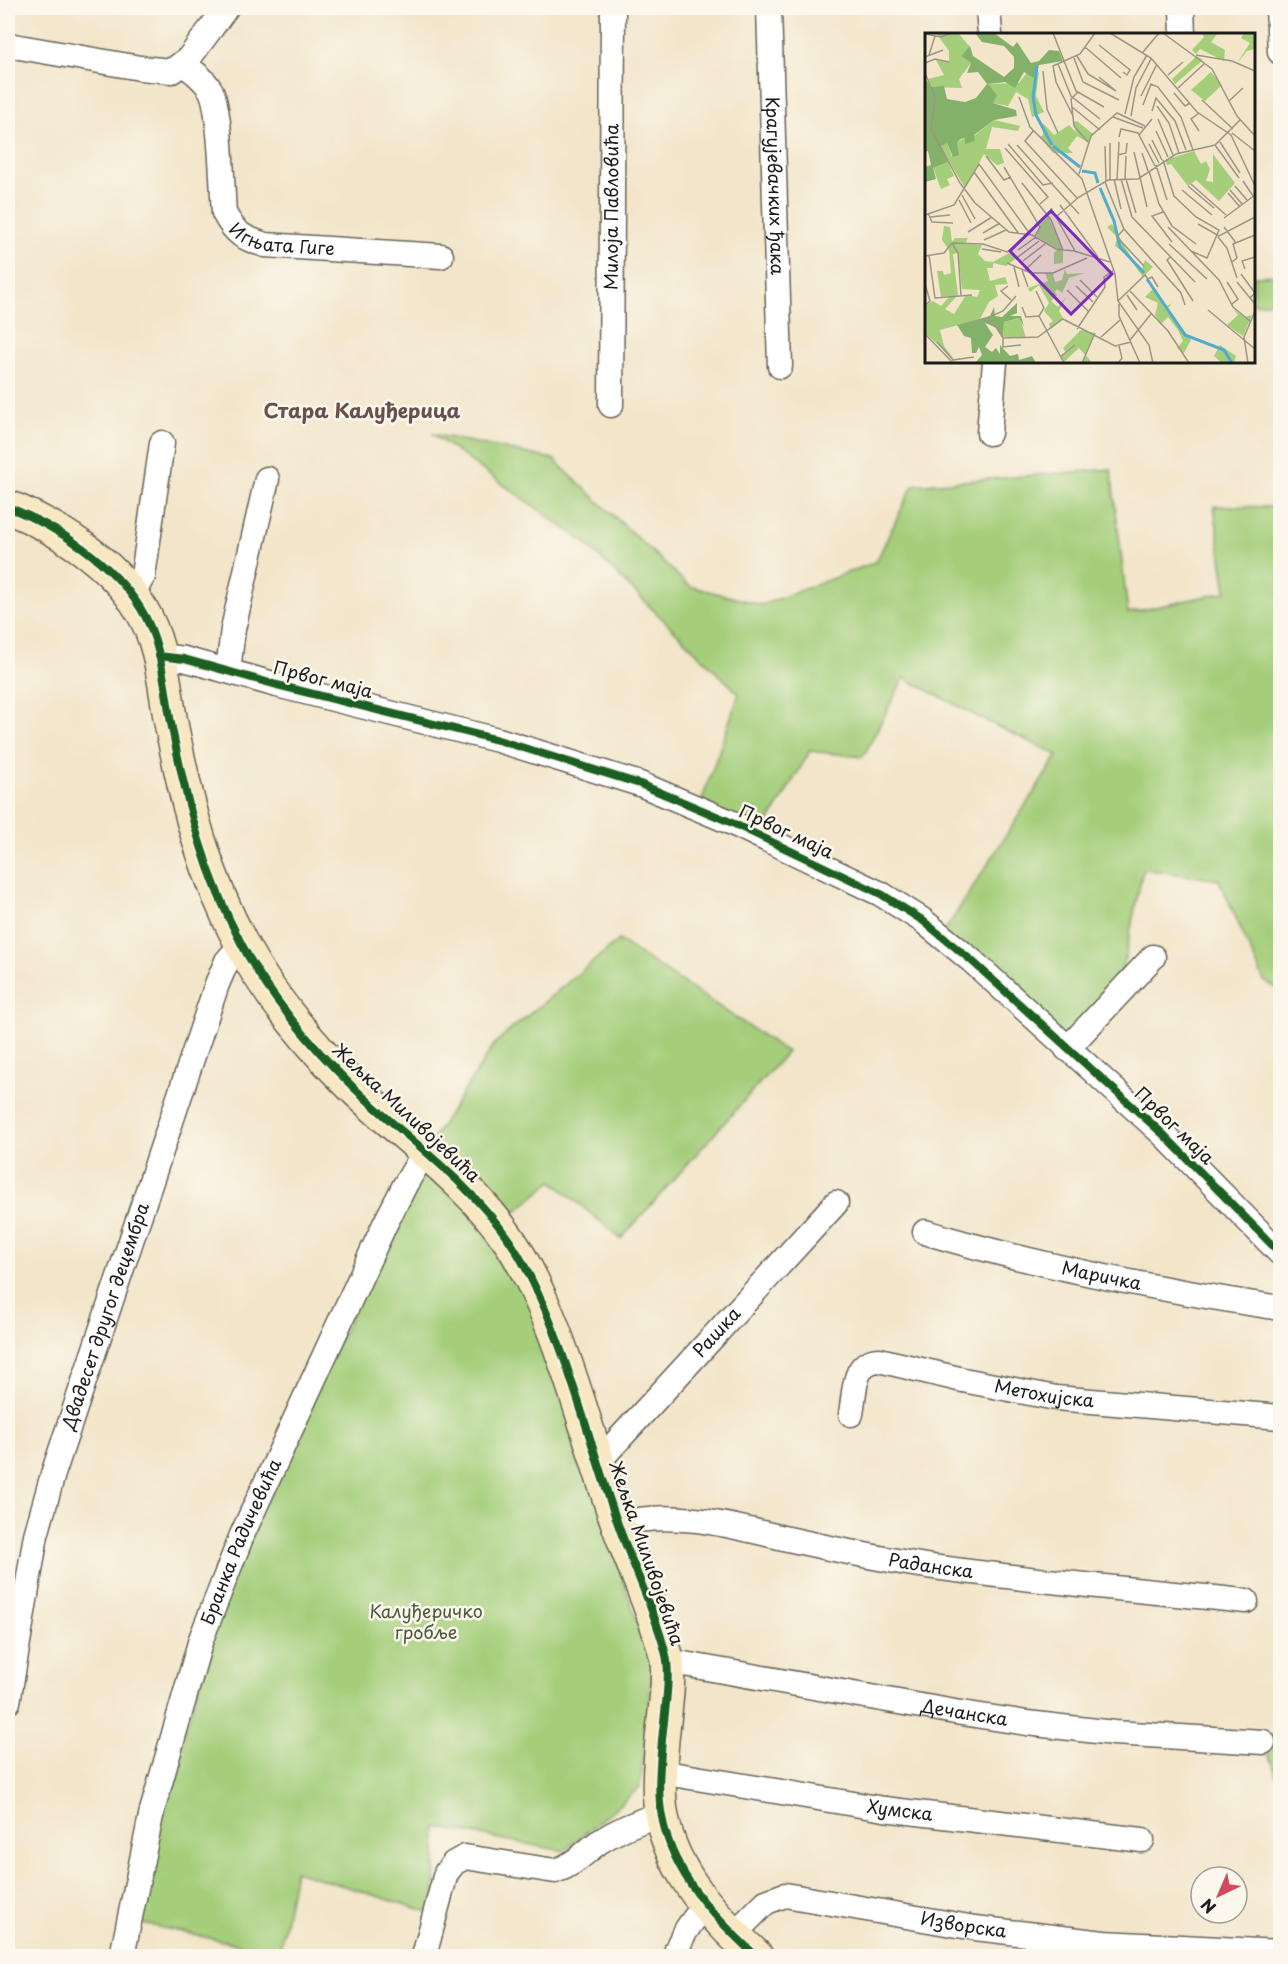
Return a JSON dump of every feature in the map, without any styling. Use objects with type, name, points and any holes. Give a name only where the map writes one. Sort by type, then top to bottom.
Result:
[{"type":"street","points":[[8,45],[172,71],[183,64],[226,8]]},
{"type":"street","name":"Милоја Павловића","points":[[611,405],[613,8]]},
{"type":"street","name":"Крагујевачких ђака","points":[[769,8],[780,366]]},
{"type":"street","points":[[988,8],[990,33]]},
{"type":"street","points":[[1182,8],[1183,33]]},
{"type":"street","points":[[1278,8],[1281,52]]},
{"type":"street","name":"Игњата Гиге","points":[[183,64],[201,77],[212,91],[216,110],[224,213],[232,228],[246,239],[265,245],[441,256]]},
{"type":"street","points":[[989,433],[994,363]]},
{"type":"street","points":[[128,592],[137,586],[143,576],[162,443]]},
{"type":"street","points":[[228,671],[233,629],[267,479]]},
{"type":"street","name":"Жељка Миливојевића","points":[[8,507],[30,516],[70,539],[107,570],[141,609],[150,627],[159,656],[185,794],[199,843],[215,886],[253,964],[282,1005],[325,1058],[352,1086],[473,1197],[510,1241],[524,1264],[549,1318],[667,1661],[660,1772],[661,1815],[675,1856],[688,1881],[705,1905],[744,1946]]},
{"type":"street","name":"Првог маја","points":[[159,656],[184,659],[526,747],[640,784],[718,817],[881,894],[922,920],[972,961],[1164,1136],[1281,1253]]},
{"type":"street","name":"Двадесет другог децембра","points":[[8,1701],[36,1535],[53,1474],[217,984],[227,961],[242,945]]},
{"type":"street","points":[[1067,1049],[1153,957]]},
{"type":"street","name":"Бранка Радичевића","points":[[122,1956],[152,1811],[201,1639],[242,1535],[380,1234],[425,1151]]},
{"type":"street","name":"Рашка","points":[[598,1462],[836,1203]]},
{"type":"street","name":"Маричка","points":[[925,1232],[1045,1263],[1232,1301],[1281,1308]]},
{"type":"street","name":"Метохијска","points":[[851,1414],[859,1370],[866,1362],[879,1360],[963,1380],[1056,1398],[1281,1417]]},
{"type":"street","name":"Раданска","points":[[618,1524],[654,1517],[685,1518],[924,1565],[1246,1601]]},
{"type":"street","name":"Дечанска","points":[[667,1661],[1027,1723],[1114,1733],[1263,1742]]},
{"type":"street","name":"Хумска","points":[[660,1772],[884,1809],[1142,1840]]},
{"type":"street","points":[[424,1956],[446,1873],[454,1863],[465,1857],[555,1871],[569,1867],[617,1832],[661,1815]]},
{"type":"street","name":"Изворска","points":[[744,1946],[766,1902],[785,1895],[975,1928],[1104,1943],[1281,1952]]},
{"type":"street","points":[[675,1956],[688,1926],[705,1905]]},
{"type":"green space","points":[[1280,275],[1280,301],[1255,304],[1255,276]]},
{"type":"green space","points":[[432,434],[553,459],[689,586],[762,605],[876,562],[913,485],[1111,469],[1128,613],[1226,592],[1214,506],[1280,507],[1280,990],[1264,981],[1219,880],[1143,869],[1117,996],[1067,1049],[942,935],[1058,755],[904,678],[863,757],[810,751],[760,837],[699,808],[739,694],[584,542]]},
{"type":"green space","points":[[619,940],[787,1052],[621,1239],[552,1181],[499,1226],[425,1151],[496,1042]]},
{"type":"green space","name":"Калуђеричко гробље","points":[[423,1171],[484,1223],[535,1309],[653,1670],[640,1787],[564,1851],[436,1827],[435,1914],[295,1871],[279,1953],[130,1921],[242,1535]]},
{"type":"green space","points":[[1280,1735],[1280,1783],[1263,1742]]},
{"type":"cycle path","points":[[8,507],[46,525],[99,561],[129,592],[149,623],[159,654],[179,761],[199,841],[228,917],[263,981],[291,1018],[336,1070],[474,1197],[509,1240],[525,1267],[558,1342],[619,1527],[650,1606],[666,1655],[667,1685],[659,1788],[660,1808],[668,1838],[676,1858],[698,1894],[711,1911],[756,1956]]},
{"type":"cycle path","points":[[159,656],[184,659],[277,685],[498,740],[640,784],[728,821],[881,894],[922,920],[972,961],[1164,1135],[1280,1253]]},
{"type":"district","name":"Стара Калуђерица","points":[[362,411]]}]
